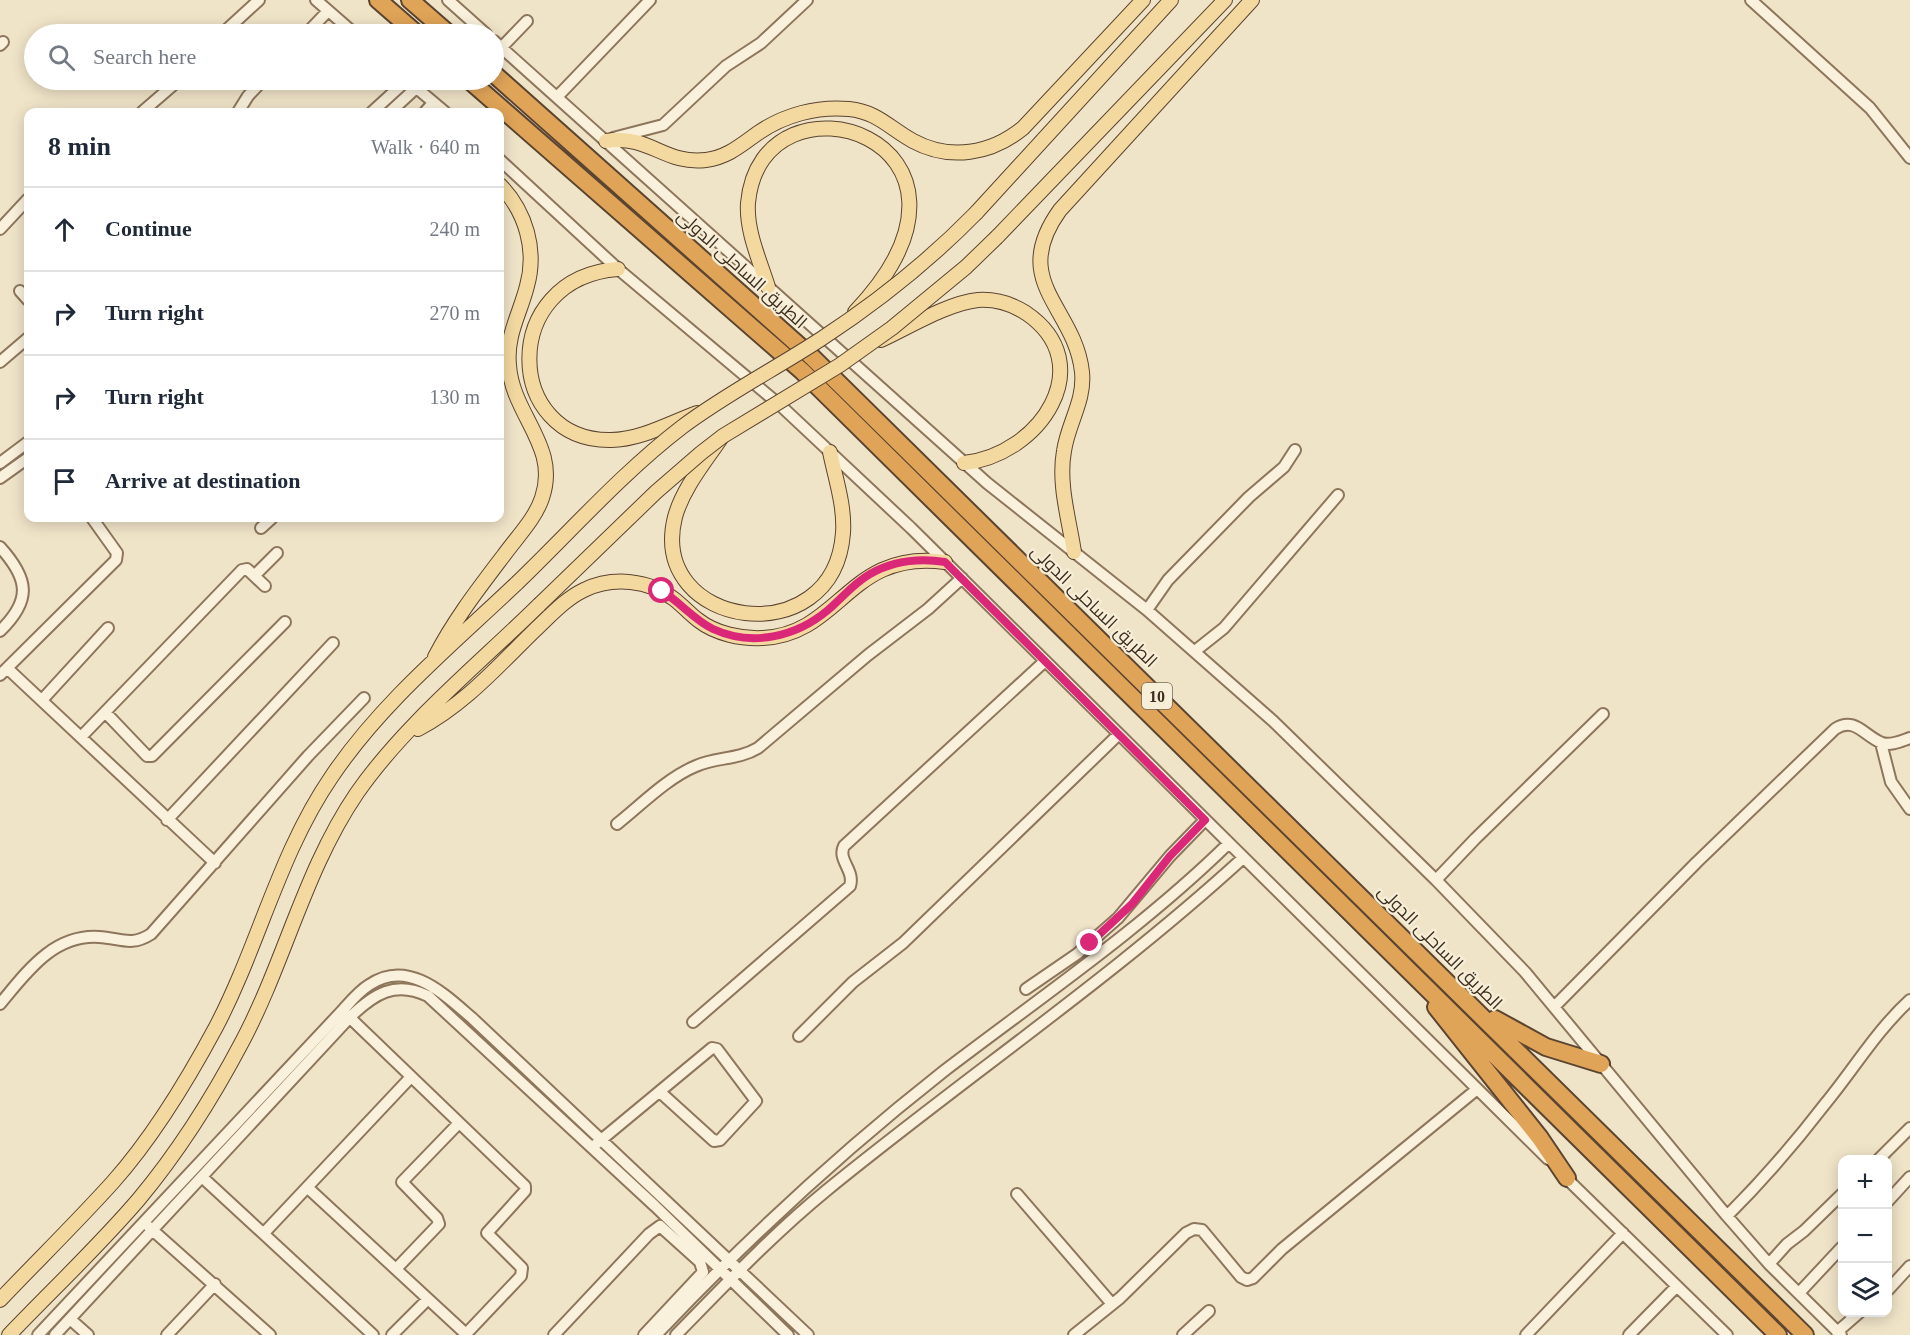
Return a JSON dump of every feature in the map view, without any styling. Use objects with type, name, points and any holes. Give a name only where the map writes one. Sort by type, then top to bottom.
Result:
[{"type":"highway","points":[[378,0],[406,24]]},
{"type":"highway","points":[[410,0],[437,24]]},
{"type":"highway","name":"الطريق الساحلى الدولى","points":[[504,83],[813,358],[1805,1335]]},
{"type":"highway","name":"الطريق الساحلى الدولى","points":[[480,90],[501,108]]},
{"type":"highway","name":"الطريق الساحلى الدولى","points":[[504,111],[802,371],[1778,1335]]},
{"type":"highway","points":[[1412,972],[1460,1040],[1540,1138],[1567,1178]]},
{"type":"highway","points":[[1481,1014],[1546,1047],[1601,1064]]},
{"type":"main road","points":[[606,141],[635,140],[677,158],[705,160],[732,152],[769,127],[792,116],[818,110],[845,109],[872,113],[912,141],[933,150],[956,153],[976,151],[1006,140],[1023,128],[1143,0]]},
{"type":"main road","points":[[0,1300],[113,1181],[167,1109],[199,1058],[231,997],[286,858],[317,798],[361,737],[635,468],[705,411],[848,320],[922,264],[976,213],[1171,0]]},
{"type":"main road","points":[[9,1335],[137,1200],[192,1126],[225,1073],[259,1010],[315,871],[333,833],[370,775],[402,737],[656,492],[723,436],[866,347],[942,288],[997,237],[1225,0]]},
{"type":"main road","points":[[1074,552],[1062,464],[1066,441],[1081,399],[1082,370],[1072,339],[1045,289],[1041,261],[1046,234],[1060,210],[1252,0]]},
{"type":"main road","points":[[768,287],[749,225],[749,195],[760,167],[773,151],[788,139],[817,129],[837,128],[858,133],[876,142],[892,156],[903,174],[910,194],[910,215],[898,248],[881,279],[848,320]]},
{"type":"main road","points":[[429,668],[468,601],[537,512],[546,480],[546,462],[541,444],[516,399],[509,367],[511,332],[529,275],[529,240],[519,211],[504,190]]},
{"type":"main road","points":[[618,268],[598,271],[579,278],[562,289],[547,303],[534,324],[530,338],[529,360],[532,382],[540,399],[557,421],[581,435],[600,440],[631,438],[705,411]]},
{"type":"main road","points":[[866,347],[968,302],[996,301],[1022,311],[1037,322],[1052,345],[1058,372],[1054,399],[1043,420],[1017,445],[987,459],[964,463]]},
{"type":"main road","points":[[723,436],[680,502],[673,534],[675,551],[688,581],[712,603],[741,614],[776,613],[801,602],[822,584],[837,559],[843,532],[830,452]]},
{"type":"main road","points":[[402,737],[456,705],[563,604],[585,589],[597,585],[624,581],[650,586],[673,598],[699,621],[714,629],[739,636],[765,638],[782,635],[814,621],[861,580],[880,569],[912,561],[945,562]]},
{"type":"street","points":[[233,24],[259,0]]},
{"type":"street","points":[[315,0],[343,24]]},
{"type":"street","points":[[557,97],[650,0]]},
{"type":"street","points":[[606,141],[663,125],[726,66],[761,42],[807,0]]},
{"type":"street","points":[[1751,0],[1870,108],[1910,158]]},
{"type":"street","points":[[455,2],[476,24]]},
{"type":"street","points":[[316,24],[328,11]]},
{"type":"street","points":[[504,39],[527,21]]},
{"type":"street","points":[[504,50],[964,463],[1147,609],[1273,721],[1436,880],[1525,972],[1769,1264],[1839,1333],[1855,1317]]},
{"type":"street","points":[[147,108],[167,90]]},
{"type":"street","points":[[240,108],[254,90]]},
{"type":"street","points":[[377,108],[399,90]]},
{"type":"street","points":[[393,108],[405,90]]},
{"type":"street","points":[[419,90],[440,108]]},
{"type":"street","points":[[385,101],[389,108]]},
{"type":"street","points":[[429,108],[433,103]]},
{"type":"street","points":[[504,164],[618,268],[781,406],[962,578],[1476,1090],[1727,1335]]},
{"type":"street","points":[[0,229],[24,203]]},
{"type":"street","points":[[20,291],[24,296]]},
{"type":"street","points":[[0,362],[24,341]]},
{"type":"street","points":[[0,462],[24,448]]},
{"type":"street","points":[[1147,609],[1168,580],[1249,496],[1284,467],[1294,450]]},
{"type":"street","points":[[0,478],[24,461]]},
{"type":"street","points":[[1195,651],[1224,628],[1338,495]]},
{"type":"street","points":[[95,522],[117,553],[116,560],[4,672],[42,700],[215,863]]},
{"type":"street","points":[[261,528],[268,522]]},
{"type":"street","points":[[0,547],[20,573],[23,591],[20,609],[0,631]]},
{"type":"street","points":[[255,575],[277,553]]},
{"type":"street","points":[[81,737],[242,570],[247,569],[265,586]]},
{"type":"street","points":[[617,824],[686,770],[702,763],[739,757],[758,748],[868,655],[928,609],[962,578]]},
{"type":"street","points":[[105,712],[147,756],[152,756],[285,622]]},
{"type":"street","points":[[42,700],[108,628]]},
{"type":"street","points":[[168,820],[333,643]]},
{"type":"street","points":[[693,1022],[850,886],[852,874],[843,857],[844,846],[1045,661]]},
{"type":"street","points":[[0,1004],[31,967],[60,944],[88,937],[108,938],[125,943],[144,939],[158,927],[308,756],[364,698]]},
{"type":"street","points":[[1436,880],[1474,839],[1603,714]]},
{"type":"street","points":[[1554,1007],[1697,862],[1835,729],[1848,723],[1855,725],[1881,743],[1889,744],[1910,738]]},
{"type":"street","points":[[800,1036],[853,982],[903,943],[1119,734]]},
{"type":"street","points":[[1881,743],[1891,782],[1910,809]]},
{"type":"street","points":[[1026,988],[1077,954],[1118,918],[1170,856],[1205,820]]},
{"type":"street","points":[[644,1335],[719,1269],[815,1178],[944,1072],[1077,972],[1175,894],[1228,844]]},
{"type":"street","points":[[679,1334],[730,1280],[826,1191],[1187,908],[1243,858]]},
{"type":"street","points":[[1208,863],[1221,878]]},
{"type":"street","points":[[1175,894],[1187,908]]},
{"type":"street","points":[[55,1335],[202,1177],[346,1014],[367,986],[384,978],[402,976],[429,983],[472,1018],[808,1335]]},
{"type":"street","points":[[38,1335],[141,1224],[346,1014],[377,993],[405,988],[428,996],[591,1148],[685,1242],[702,1267],[700,1277],[693,1290],[656,1335]]},
{"type":"street","points":[[1727,1216],[1760,1183],[1827,1103],[1871,1043],[1910,1000]]},
{"type":"street","points":[[308,1188],[466,1334],[521,1275],[522,1268],[487,1233],[526,1189],[524,1183],[346,1014]]},
{"type":"street","points":[[462,1027],[472,1018]]},
{"type":"street","points":[[591,1148],[709,1049],[715,1047],[756,1101],[720,1140],[714,1141],[660,1092]]},
{"type":"street","points":[[264,1233],[410,1077]]},
{"type":"street","points":[[1074,1335],[1112,1304],[1194,1229],[1202,1230],[1241,1277],[1247,1280],[1253,1278],[1289,1243],[1476,1090]]},
{"type":"street","points":[[396,1269],[439,1224],[437,1218],[404,1187],[403,1180],[459,1123]]},
{"type":"street","points":[[1883,1155],[1910,1128]]},
{"type":"street","points":[[202,1177],[372,1335]]},
{"type":"street","points":[[1892,1196],[1910,1177]]},
{"type":"street","points":[[815,1178],[826,1191]]},
{"type":"street","points":[[1017,1194],[1112,1304]]},
{"type":"street","points":[[1769,1264],[1787,1244],[1808,1228],[1838,1198]]},
{"type":"street","points":[[141,1224],[154,1229],[270,1335]]},
{"type":"street","points":[[554,1335],[654,1229],[663,1227],[719,1269],[788,1335]]},
{"type":"street","points":[[1526,1335],[1623,1233]]},
{"type":"street","points":[[1799,1293],[1838,1251]]},
{"type":"street","points":[[1892,1285],[1910,1266]]},
{"type":"street","points":[[167,1335],[214,1284]]},
{"type":"street","points":[[1629,1335],[1677,1286]]},
{"type":"street","points":[[75,1294],[85,1303]]},
{"type":"street","points":[[392,1335],[428,1299]]},
{"type":"street","points":[[1183,1335],[1209,1311]]},
{"type":"street","points":[[70,1319],[88,1335]]},
{"type":"street","points":[[1710,1335],[1718,1326]]},
{"type":"route","points":[[662,591],[699,621],[714,629],[731,635],[765,638],[782,635],[814,621],[861,580],[880,569],[901,562],[934,560],[945,562],[1205,820],[1156,872],[1132,904],[1090,943]]}]
